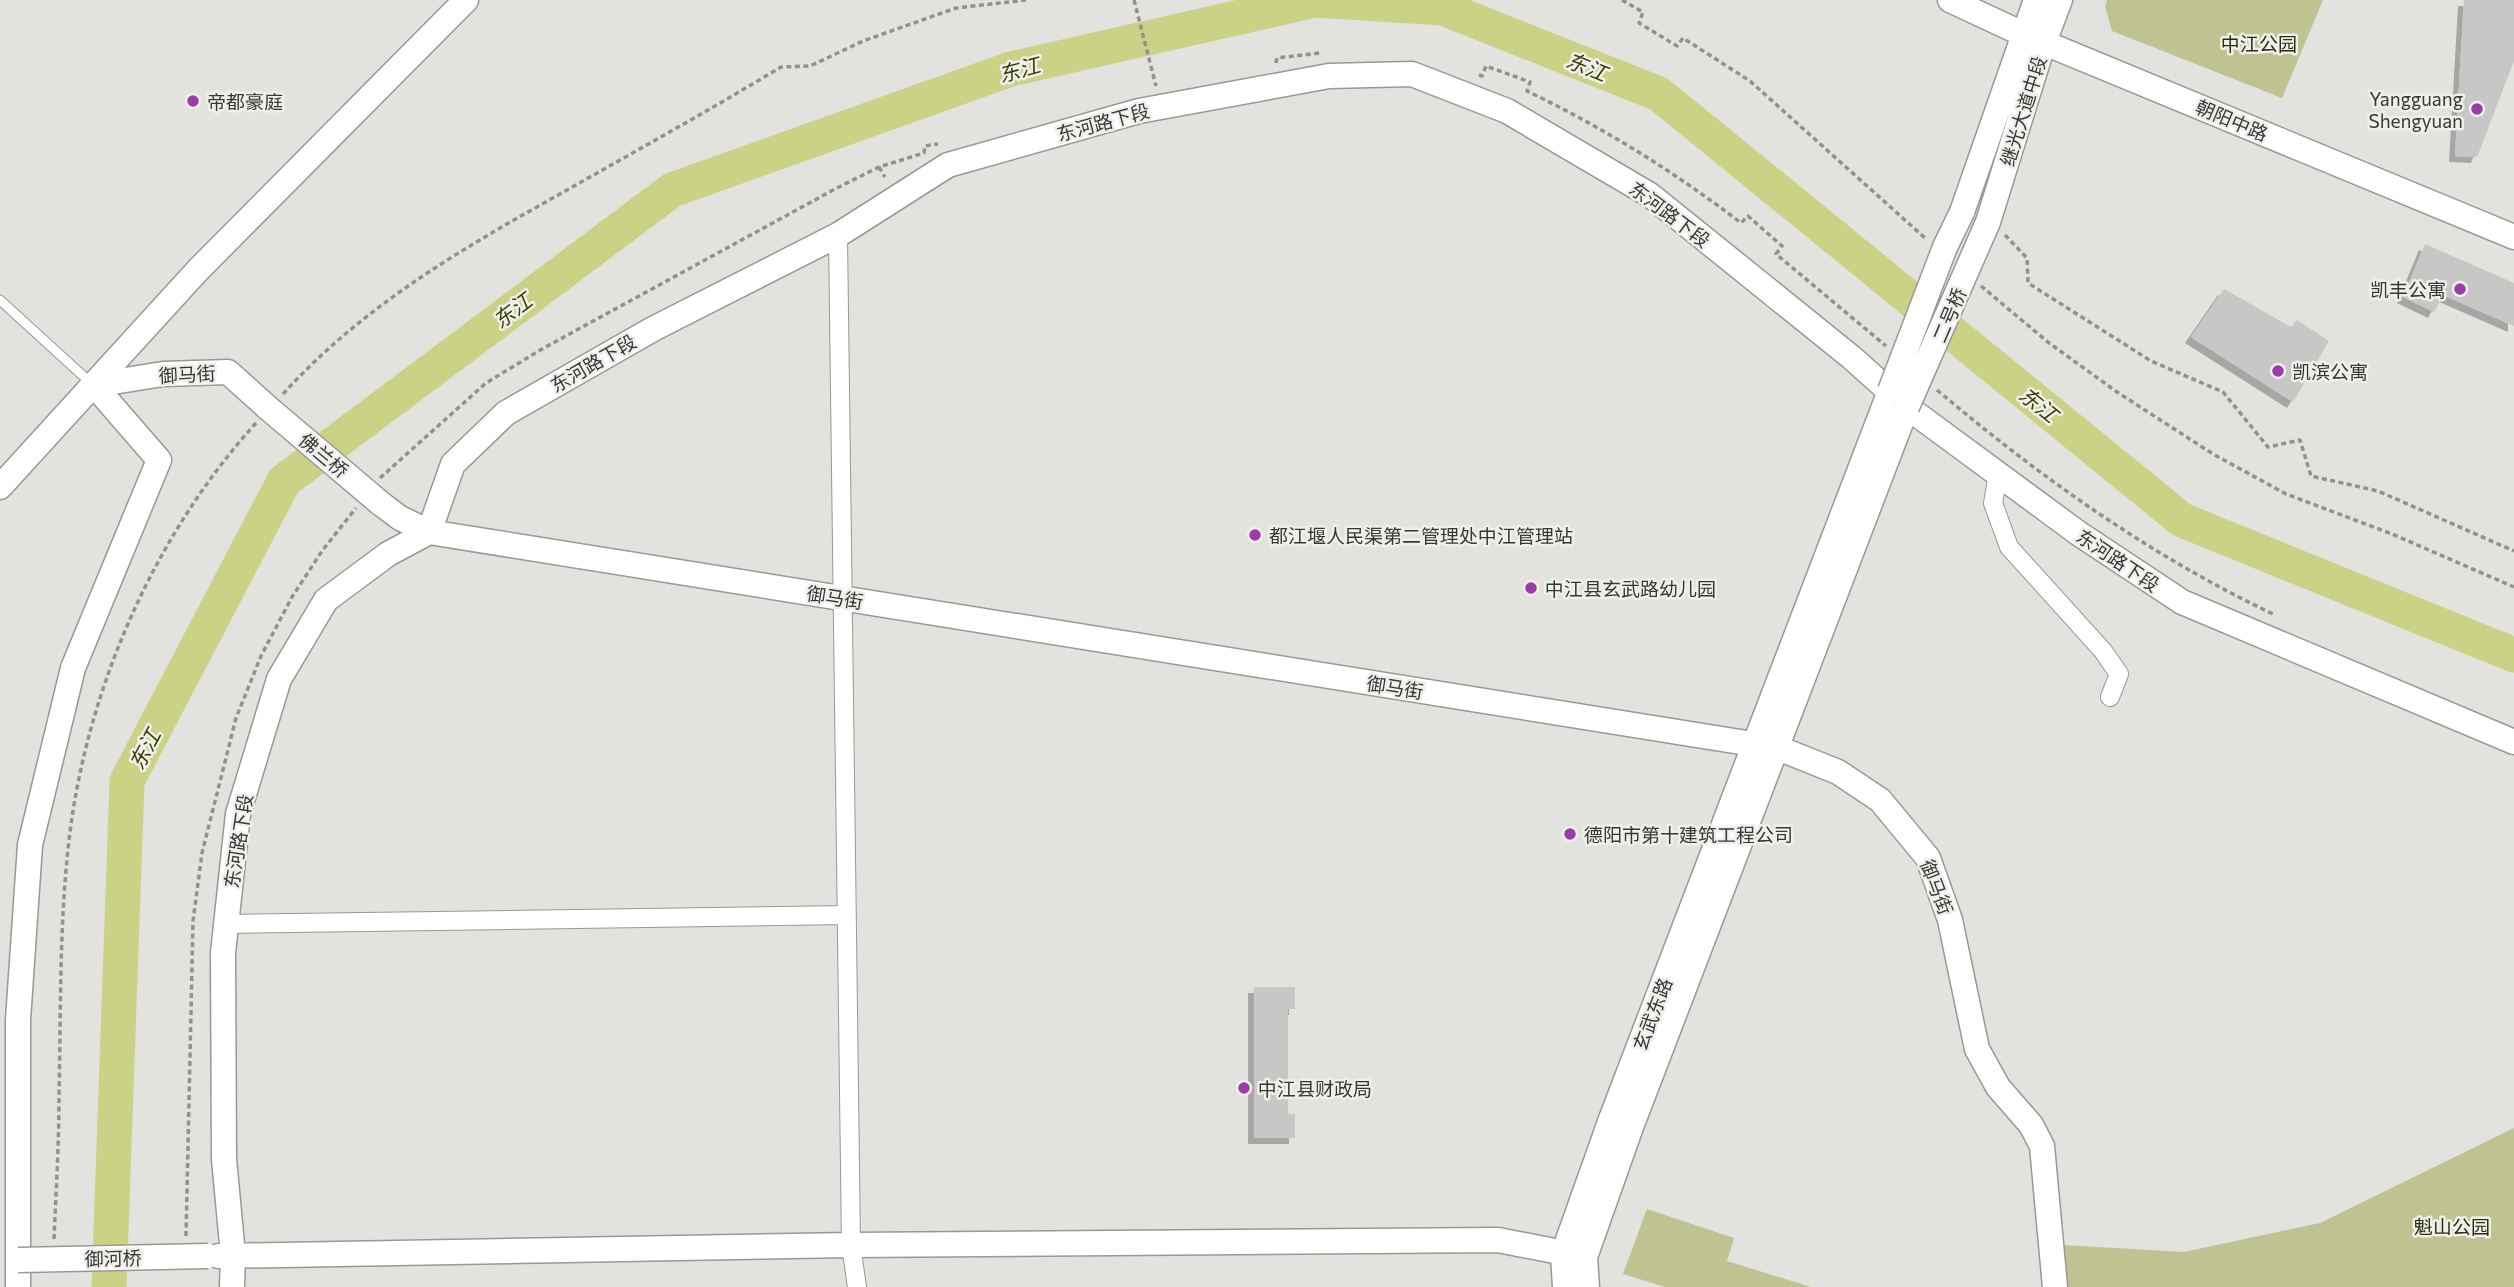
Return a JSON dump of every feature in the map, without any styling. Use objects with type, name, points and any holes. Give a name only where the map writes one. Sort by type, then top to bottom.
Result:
[{"type":"street","points":[[0,487],[198,270],[466,0]]},
{"type":"street","name":"朝阳中路","points":[[1950,0],[2034,38],[2514,237]]},
{"type":"street","name":"继光大道中段","points":[[1989,221],[2034,38],[2036,0]]},
{"type":"street","name":"继光大道中段","points":[[1962,212],[2034,38],[2060,0]]},
{"type":"street","name":"东河路下段","points":[[232,1287],[233,1255],[224,1159],[223,953],[239,814],[279,679],[326,600],[388,554],[429,532],[453,464],[506,412],[653,329],[838,235],[948,165],[1126,115],[1329,76],[1412,74],[1507,111],[1650,195],[1899,399],[2078,534],[2182,602],[2514,742]]},
{"type":"street","name":"二号桥","points":[[1899,399],[1945,247],[1962,212]]},
{"type":"street","name":"二号桥","points":[[1899,399],[1989,221]]},
{"type":"street","points":[[838,235],[851,1245],[857,1287]]},
{"type":"street","name":"御马街","points":[[94,385],[163,374],[228,372],[268,408]]},
{"type":"street","points":[[18,1287],[18,1020],[30,845],[73,668],[159,460],[94,385]]},
{"type":"street","name":"玄武东路","points":[[1565,1287],[1611,1119],[1767,746],[1899,399]]},
{"type":"street","name":"佛兰桥","points":[[268,408],[372,496]]},
{"type":"street","points":[[1998,474],[1993,503],[2009,547],[2103,651],[2119,674],[2110,697]]},
{"type":"street","name":"御马街","points":[[372,496],[400,518],[429,532],[1767,746],[1838,772],[1880,800],[1928,858],[1950,920],[1977,1049],[1998,1087],[2031,1125],[2042,1146],[2055,1287]]},
{"type":"street","points":[[226,924],[846,915]]},
{"type":"street","name":"御河桥","points":[[18,1260],[851,1245],[1498,1240],[1574,1255]]},
{"type":"street","name":"玄武东路","points":[[1574,1255],[1587,1287]]},
{"type":"lane","points":[[0,300],[94,385]]},
{"type":"path","points":[[1134,0],[1158,94]]},
{"type":"path","points":[[1622,0],[1643,12],[1639,23],[1677,46],[1683,38],[1750,81],[1933,245]]},
{"type":"path","points":[[1275,71],[1277,58],[1323,53],[1325,62]]},
{"type":"path","points":[[1471,73],[1482,76],[1486,66],[1530,82],[1527,91],[1629,144],[1688,182],[1741,223],[1748,216],[1782,246],[1776,254],[1891,351]]},
{"type":"path","points":[[186,1241],[193,921],[202,853],[236,718],[261,656],[322,551],[443,420],[497,376],[879,167],[924,153],[925,146],[939,144]]},
{"type":"path","points":[[879,167],[885,177]]},
{"type":"path","points":[[1989,221],[2027,258],[2028,283],[2151,361],[2223,393],[2268,447],[2300,440],[2311,476],[2378,491],[2514,551]]},
{"type":"path","points":[[1975,281],[2049,343],[2117,392],[2213,454],[2286,494],[2392,534],[2514,587]]},
{"type":"path","points":[[1932,386],[2015,456],[2158,552],[2211,585],[2285,620]]},
{"type":"green space","name":"中江公园","points":[[2107,0],[2323,0],[2282,98],[2112,31],[2105,6]]},
{"type":"green space","name":"魁山公园","points":[[2514,1128],[2514,1287],[2046,1287],[2045,1244],[2184,1252],[2320,1223]]},
{"type":"green space","points":[[1647,1209],[1734,1238],[1727,1261],[1811,1287],[1665,1287],[1623,1274]]},
{"type":"building","name":"Yangguang Shengyuan","points":[[2464,0],[2514,0],[2514,61],[2477,157],[2455,156]]},
{"type":"building","name":"凯丰公寓","points":[[2425,244],[2514,283],[2514,326],[2443,295],[2434,312],[2403,297]]},
{"type":"building","name":"凯滨公寓","points":[[2224,289],[2291,327],[2297,320],[2329,341],[2293,402],[2191,337]]},
{"type":"building","points":[[1254,987],[1295,987],[1295,1009],[1288,1009],[1288,1114],[1295,1114],[1295,1138],[1254,1138]]},
{"type":"waterway","name":"东江","points":[[109,1287],[127,781],[284,481],[672,190],[1011,69],[1315,0],[1443,8],[1659,94],[2182,520],[2514,655]]},
{"type":"place","name":"帝都豪庭","points":[[193,101]]},
{"type":"place","name":"Yangguang Shengyuan","points":[[2477,109]]},
{"type":"place","name":"凯丰公寓","points":[[2460,289]]},
{"type":"place","name":"凯滨公寓","points":[[2278,371]]},
{"type":"place","name":"都江堰人民渠第二管理处中江管理站","points":[[1255,535]]},
{"type":"place","name":"中江县玄武路幼儿园","points":[[1531,588]]},
{"type":"place","name":"德阳市第十建筑工程公司","points":[[1570,834]]},
{"type":"place","name":"中江县财政局","points":[[1244,1088]]}]
